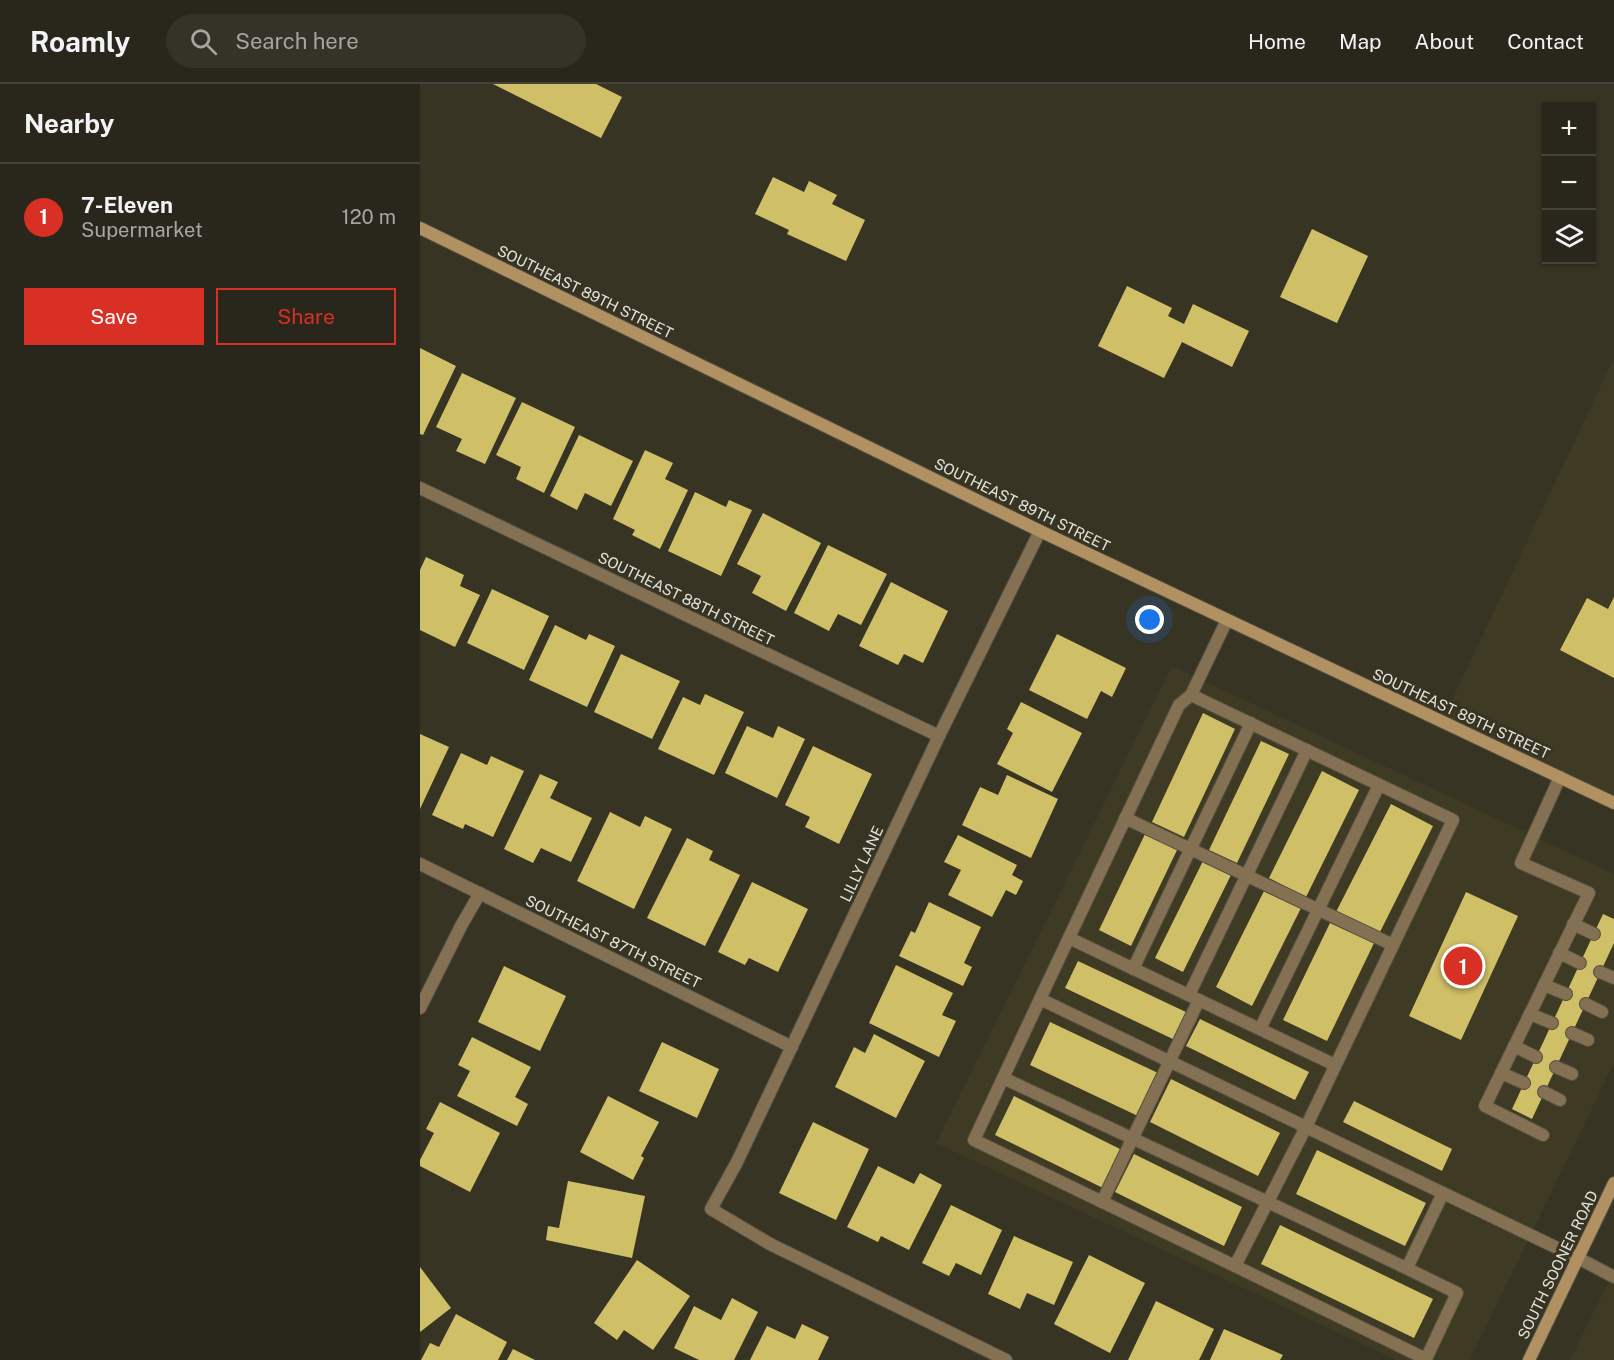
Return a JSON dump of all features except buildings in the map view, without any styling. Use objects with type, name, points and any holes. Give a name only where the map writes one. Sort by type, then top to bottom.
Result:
[{"type":"street","name":"SOUTHEAST 89TH STREET","points":[[420,228],[1040,531],[1614,803]]},
{"type":"street","name":"SOUTHEAST 88TH STREET","points":[[420,488],[939,736]]},
{"type":"street","name":"LILLY LANE","points":[[1006,1360],[770,1244],[711,1209],[737,1161],[939,736],[1040,531]]},
{"type":"street","points":[[1003,1078],[1457,1293],[1426,1359],[974,1140],[1003,1078],[1040,999],[1069,938],[1125,818],[1179,705],[1191,695],[1227,620]]},
{"type":"street","points":[[1191,695],[1453,820],[1306,1127],[1235,1266]]},
{"type":"street","points":[[1132,969],[1251,723]]},
{"type":"street","points":[[1102,1202],[1170,1062],[1194,998],[1246,877],[1307,750]]},
{"type":"street","points":[[1543,1135],[1485,1106],[1589,893],[1521,862],[1560,777]]},
{"type":"street","points":[[1260,1029],[1379,785]]},
{"type":"street","points":[[1125,818],[1393,945]]},
{"type":"street","name":"SOUTHEAST 87TH STREET","points":[[420,864],[792,1047]]},
{"type":"street","points":[[420,1008],[480,893]]},
{"type":"street","points":[[1574,924],[1594,934]]},
{"type":"street","points":[[1069,938],[1335,1065]]},
{"type":"street","points":[[1559,953],[1580,963]]},
{"type":"street","points":[[1600,972],[1614,978]]},
{"type":"street","points":[[1544,985],[1566,994]]},
{"type":"street","points":[[1040,999],[1614,1277]]},
{"type":"street","points":[[1586,1004],[1602,1012]]},
{"type":"street","points":[[1530,1014],[1552,1023]]},
{"type":"street","points":[[1572,1033],[1588,1040]]},
{"type":"street","points":[[1514,1046],[1536,1057]]},
{"type":"street","points":[[1556,1066],[1572,1074]]},
{"type":"street","points":[[1501,1073],[1524,1083]]},
{"type":"street","points":[[1544,1092],[1560,1100]]},
{"type":"street","name":"SOUTH SOONER ROAD","points":[[1529,1360],[1614,1184]]},
{"type":"street","points":[[1407,1268],[1443,1193]]},
{"type":"shaded area","points":[[1614,358],[1614,803],[1442,721]]},
{"type":"shaded area","points":[[1172,666],[1614,874],[1614,1063],[1470,1360],[1396,1360],[936,1143]]},
{"type":"shaded area","points":[[1614,1271],[1614,1360],[1570,1360]]},
{"type":"place","name":"7-Eleven","points":[[1463,966]]}]
